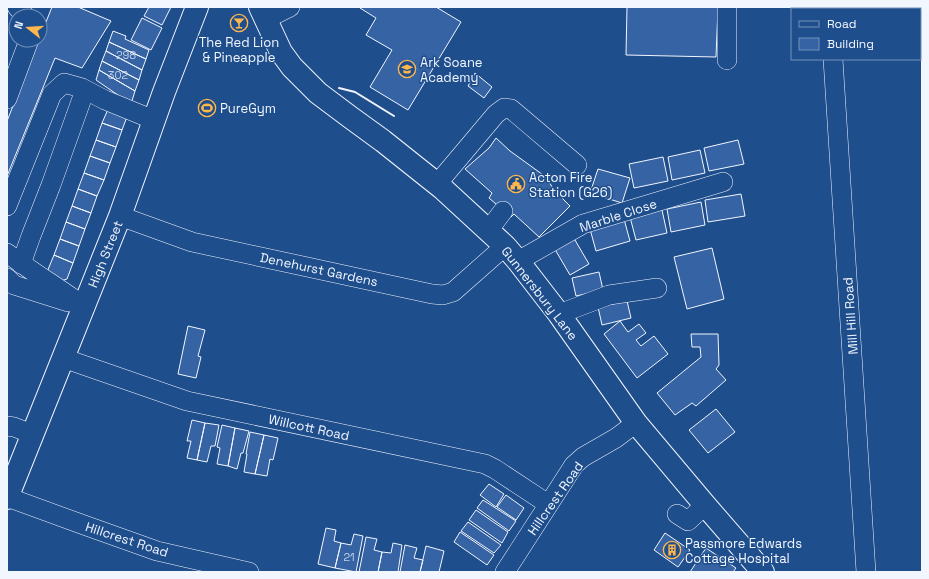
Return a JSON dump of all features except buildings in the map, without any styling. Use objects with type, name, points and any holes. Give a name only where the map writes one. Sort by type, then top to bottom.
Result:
[{"type":"main road","name":"High Street","points":[[7,497],[120,216],[164,92],[197,7]]},
{"type":"main road","name":"Gunnersbury Lane","points":[[263,13],[280,52],[292,67],[318,93],[383,141],[437,184],[511,254],[559,314],[636,423],[763,572]]},
{"type":"street","points":[[263,13],[290,7]]},
{"type":"street","points":[[727,7],[727,60]]},
{"type":"street","points":[[7,99],[26,48]]},
{"type":"street","name":"Mill Hill Road","points":[[833,60],[866,572]]},
{"type":"street","points":[[7,206],[52,94],[64,83],[85,90],[154,120]]},
{"type":"street","points":[[84,307],[66,293],[14,259],[31,236],[85,90]]},
{"type":"street","points":[[437,184],[496,114],[504,108],[511,109],[577,165]]},
{"type":"street","name":"Marble Close","points":[[511,254],[583,224],[723,182]]},
{"type":"street","points":[[488,231],[503,211]]},
{"type":"street","name":"Denehurst Gardens","points":[[120,216],[192,242],[443,295],[452,292],[511,254]]},
{"type":"street","points":[[7,278],[14,285],[84,307]]},
{"type":"street","points":[[559,314],[609,295],[657,288]]},
{"type":"street","name":"Willcott Road","points":[[64,358],[187,401],[485,464],[548,504]]},
{"type":"street","name":"Hillcrest Road","points":[[505,572],[574,465],[583,457],[616,438],[636,423]]},
{"type":"street","points":[[7,426],[32,434]]},
{"type":"street","name":"Hillcrest Road","points":[[7,497],[204,567],[249,572]]},
{"type":"street","points":[[677,514],[688,521],[705,505]]},
{"type":"wall","points":[[339,88],[355,92],[394,116]]},
{"type":"place","name":"The Red Lion & Pineapple","points":[[239,23]]},
{"type":"place","name":"Ark Soane Academy","points":[[407,69]]},
{"type":"place","name":"PureGym","points":[[207,108]]},
{"type":"place","name":"Acton Fire Station (G26)","points":[[516,184]]},
{"type":"place","name":"Passmore Edwards Cottage Hospital","points":[[672,550]]}]
